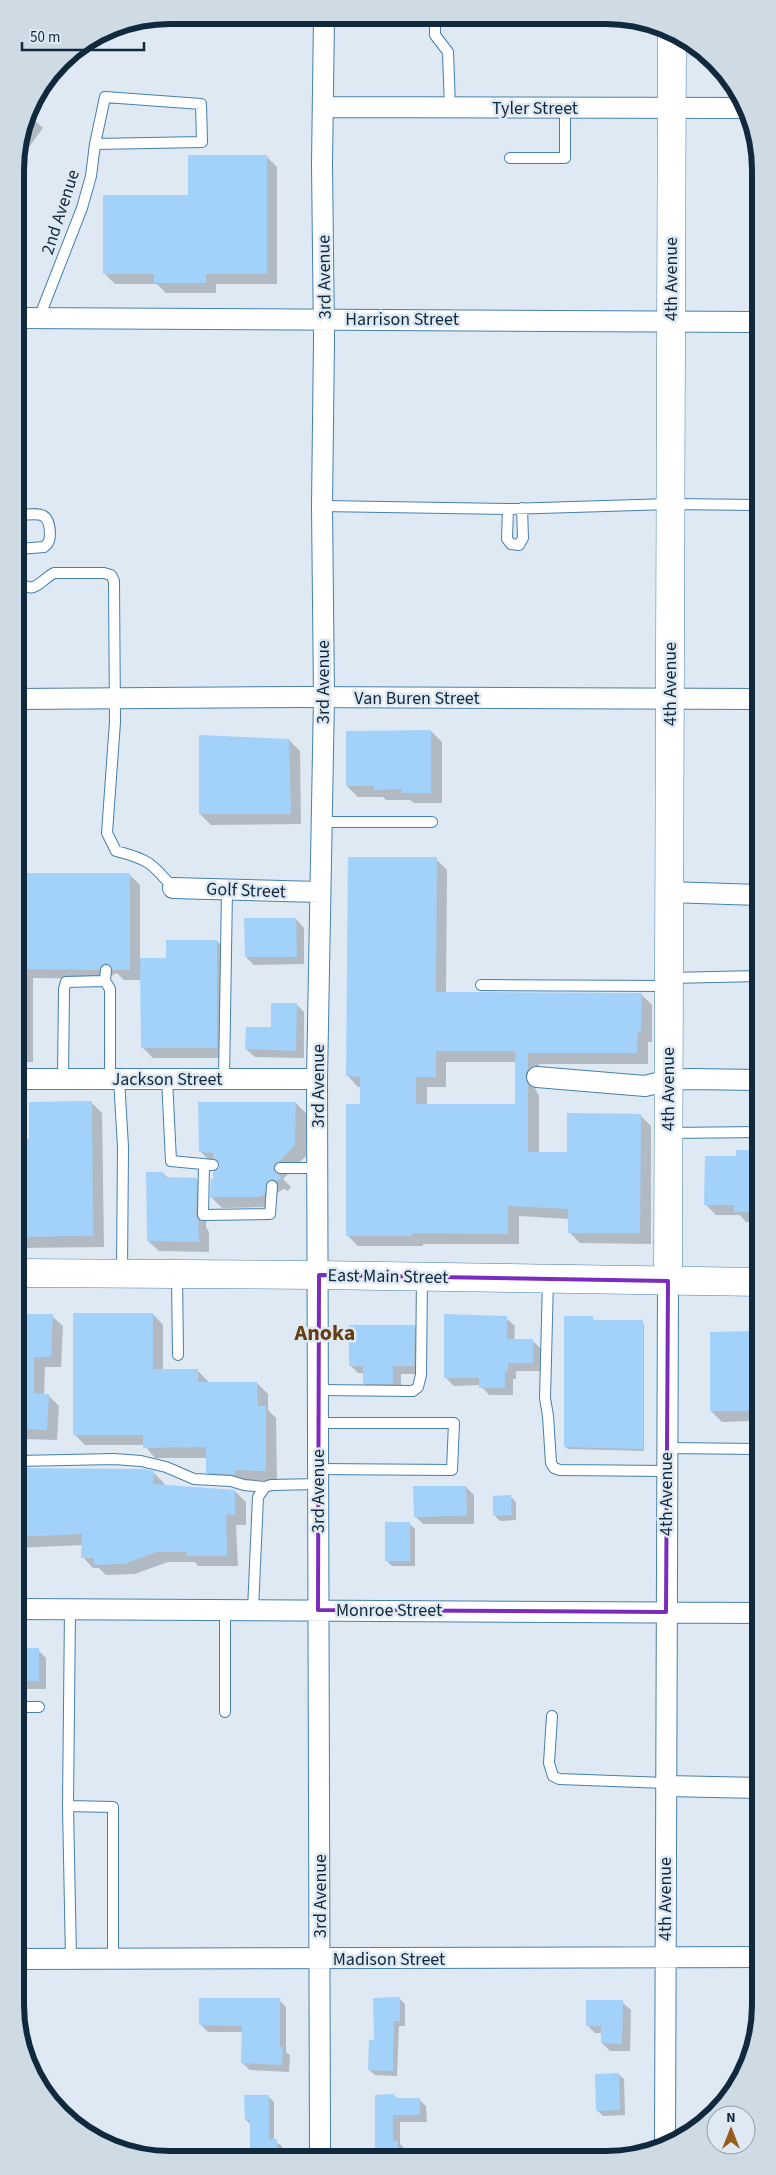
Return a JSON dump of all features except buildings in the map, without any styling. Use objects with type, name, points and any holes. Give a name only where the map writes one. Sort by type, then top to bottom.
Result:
[{"type":"street","name":"3rd Avenue","points":[[320,2151],[318,1079],[319,892],[324,697],[322,164],[324,24]]},
{"type":"street","name":"4th Avenue","points":[[665,2139],[672,39]]},
{"type":"street","name":"Tyler Street","points":[[324,107],[738,108]]},
{"type":"street","name":"Harrison Street","points":[[24,318],[752,322]]},
{"type":"street","name":"Van Buren Street","points":[[24,698],[752,699]]},
{"type":"street","name":"Golf Street","points":[[173,888],[319,892]]},
{"type":"street","points":[[668,892],[752,895]]},
{"type":"street","points":[[537,1078],[645,1086],[669,1080],[752,1080]]},
{"type":"street","name":"Jackson Street","points":[[24,1079],[318,1079]]},
{"type":"street","name":"East Main Street","points":[[24,1273],[319,1274],[752,1282]]},
{"type":"street","name":"Monroe Street","points":[[24,1608],[752,1613]]},
{"type":"street","points":[[666,1784],[752,1788]]},
{"type":"street","name":"Madison Street","points":[[24,1959],[752,1957]]},
{"type":"lane","points":[[435,24],[435,36],[448,52],[450,108]]},
{"type":"lane","name":"2nd Avenue","points":[[39,318],[82,208],[90,176],[95,144],[106,97],[201,104],[202,142],[95,144]]},
{"type":"lane","points":[[510,158],[564,158],[564,108]]},
{"type":"lane","points":[[322,506],[508,509],[670,504],[752,506]]},
{"type":"lane","points":[[508,509],[507,539],[511,544],[519,545],[523,538],[522,508]]},
{"type":"lane","points":[[24,515],[46,517],[49,521],[50,538],[44,547],[24,549]]},
{"type":"lane","points":[[24,586],[31,588],[40,585],[54,573],[104,573],[112,575],[114,580],[115,697],[107,833],[116,851],[133,855],[153,864],[173,888]]},
{"type":"lane","points":[[321,822],[432,822]]},
{"type":"lane","points":[[224,1079],[227,889]]},
{"type":"lane","points":[[106,970],[105,981],[110,988],[115,1079],[123,1147],[122,1273]]},
{"type":"lane","points":[[481,985],[669,982],[752,976]]},
{"type":"lane","points":[[63,1079],[64,989],[66,982],[105,981]]},
{"type":"lane","points":[[167,1079],[171,1161],[208,1165],[203,1215],[270,1214],[272,1186]]},
{"type":"lane","points":[[668,1133],[752,1132]]},
{"type":"lane","points":[[280,1168],[318,1168]]},
{"type":"lane","points":[[177,1274],[178,1355]]},
{"type":"lane","points":[[319,1390],[413,1391],[418,1387],[421,1375],[422,1276]]},
{"type":"lane","points":[[548,1279],[545,1398],[551,1463],[554,1468],[560,1470],[666,1471]]},
{"type":"lane","points":[[24,1461],[141,1461],[166,1467],[194,1479],[231,1481],[244,1486],[265,1487],[318,1476],[452,1470],[454,1423],[319,1423]]},
{"type":"lane","points":[[666,1448],[752,1449]]},
{"type":"lane","points":[[253,1610],[258,1497],[265,1487]]},
{"type":"lane","points":[[70,1609],[68,1806],[71,1959]]},
{"type":"lane","points":[[225,1610],[225,1712]]},
{"type":"lane","points":[[24,1707],[39,1707]]},
{"type":"lane","points":[[552,1716],[549,1763],[553,1776],[559,1778],[666,1784]]},
{"type":"lane","points":[[68,1806],[113,1807],[113,1959]]},
{"type":"highlighted area","points":[[319,1275],[668,1281],[666,1612],[318,1610]]},
{"type":"district","name":"Anoka","points":[[325,1332]]}]
